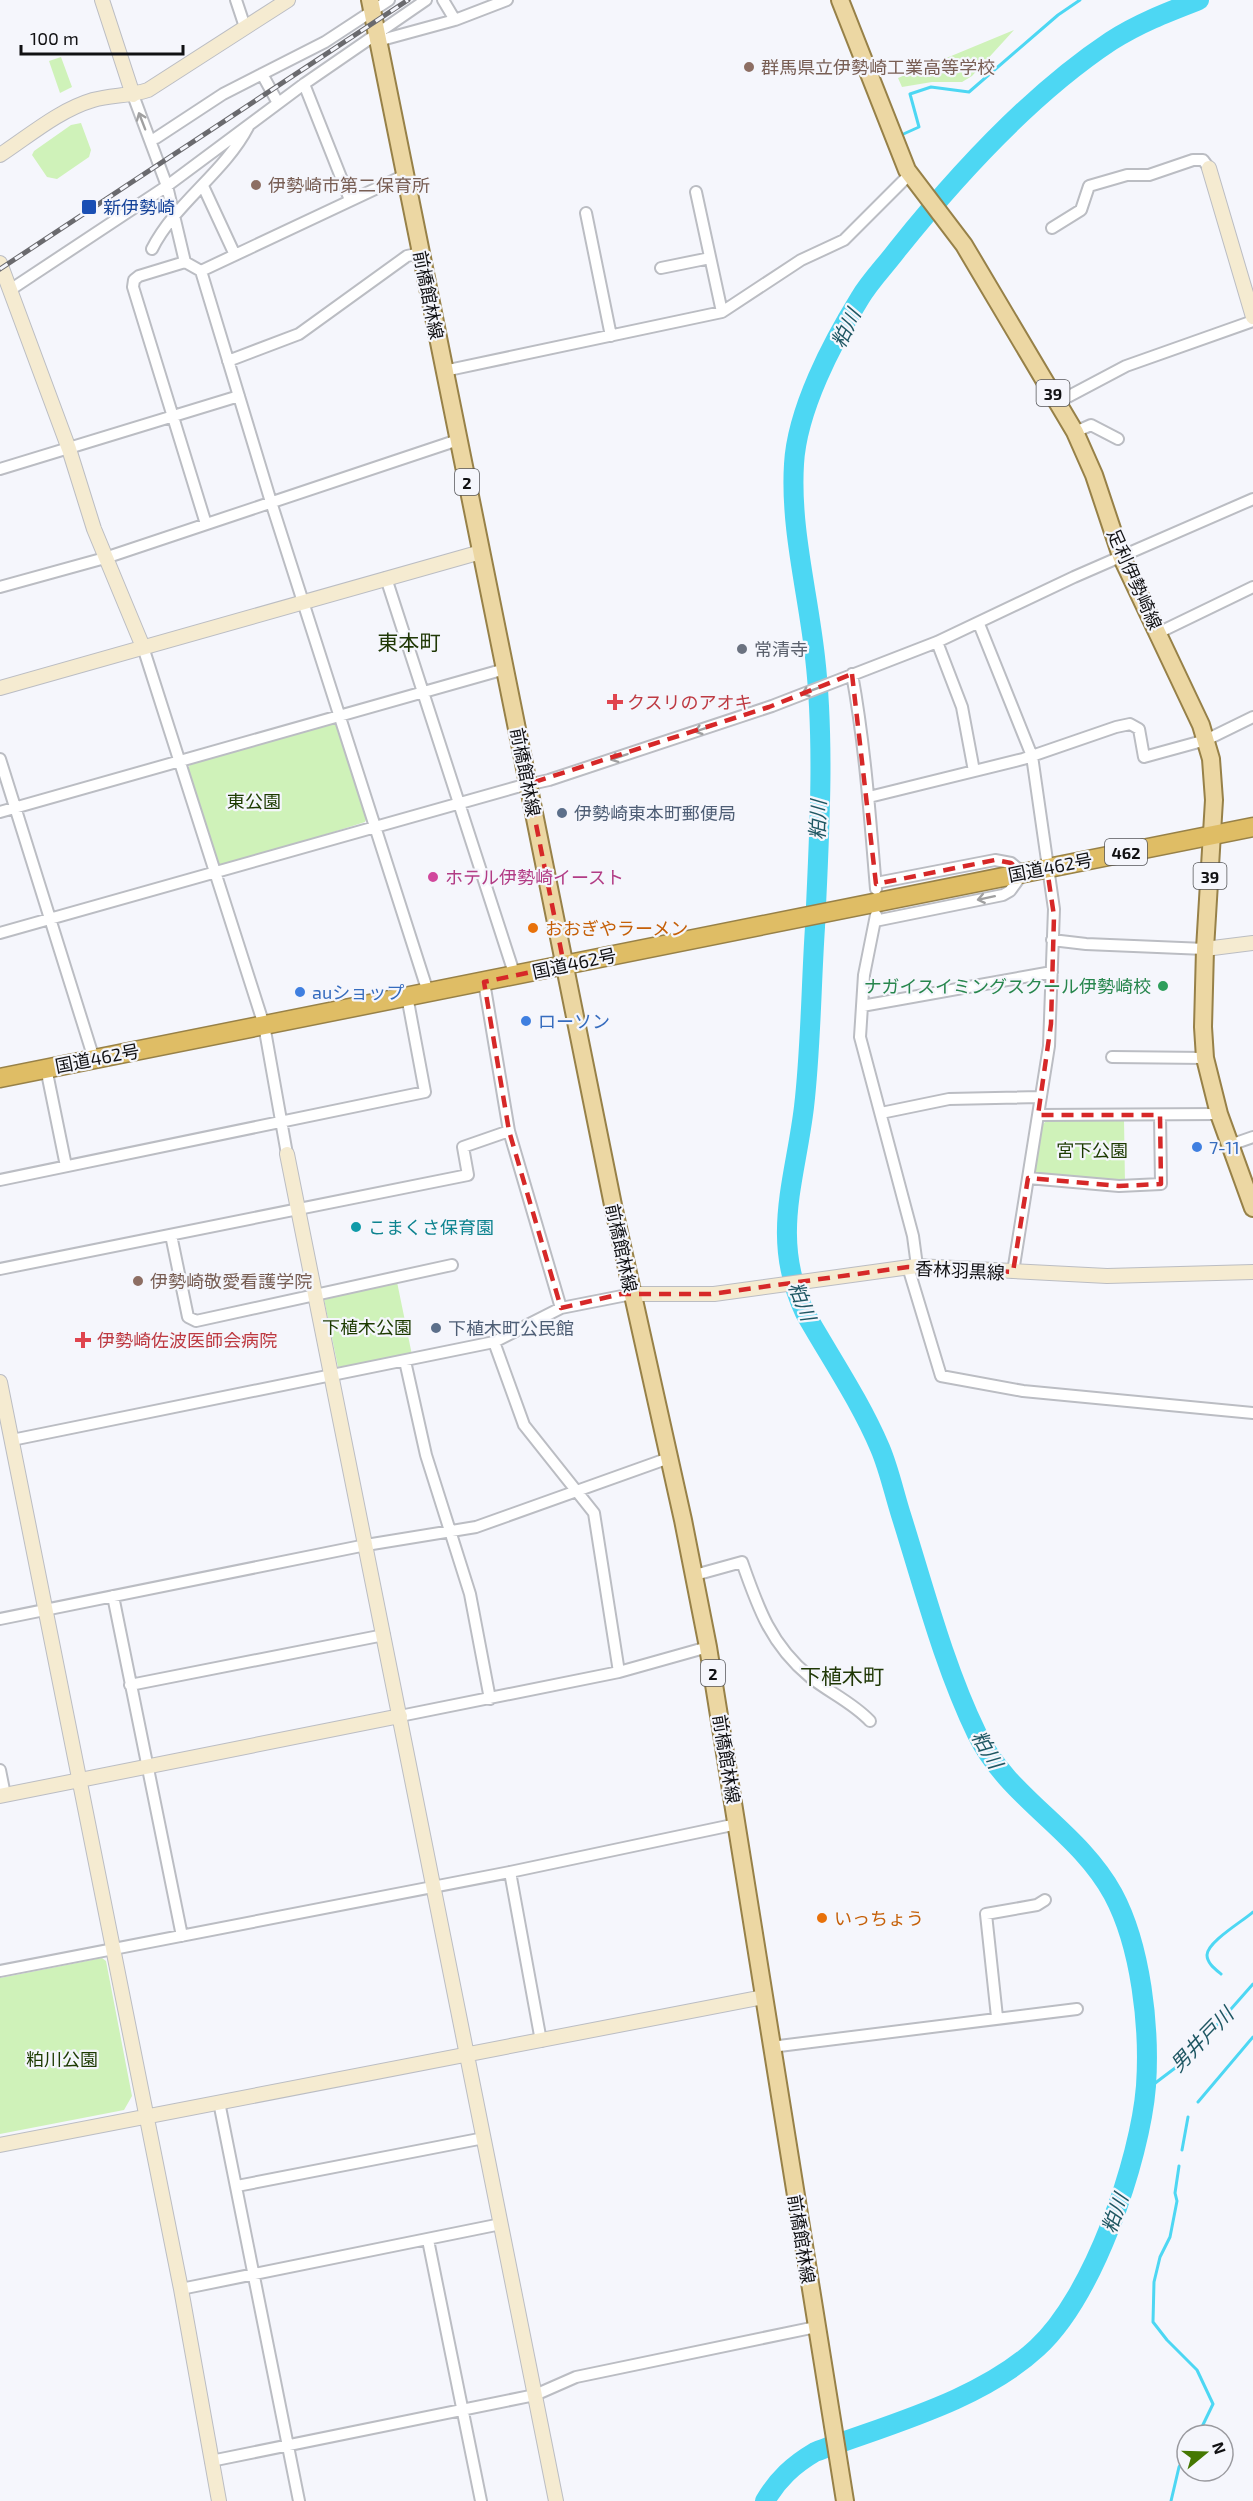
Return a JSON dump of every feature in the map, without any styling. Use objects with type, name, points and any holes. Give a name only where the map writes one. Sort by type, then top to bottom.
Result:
[{"type":"highway","name":"国道462号","points":[[0,1078],[1253,827]]},
{"type":"main road","name":"足利伊勢崎線","points":[[840,0],[895,145],[911,176],[962,242],[1075,432],[1094,475],[1121,556],[1195,708],[1206,740],[1214,786],[1205,949],[1204,1058],[1219,1114],[1253,1208]]},
{"type":"main road","name":"前橋館林線","points":[[371,5],[564,965],[632,1294],[695,1575],[737,1824],[844,2501]]},
{"type":"street","points":[[102,0],[133,95],[167,186],[185,262]]},
{"type":"street","points":[[236,0],[244,27]]},
{"type":"street","points":[[0,155],[67,111],[94,100],[133,95],[148,90],[288,0]]},
{"type":"street","points":[[156,138],[223,94],[325,42],[371,5],[389,0]]},
{"type":"street","points":[[10,290],[167,186],[304,84],[378,37],[426,0]]},
{"type":"street","points":[[443,0],[455,20]]},
{"type":"street","points":[[378,37],[455,20],[507,0]]},
{"type":"street","points":[[262,74],[278,103]]},
{"type":"street","points":[[304,84],[350,200]]},
{"type":"street","points":[[152,249],[175,217],[240,143],[250,124]]},
{"type":"street","points":[[1052,228],[1081,210],[1089,186],[1127,175],[1149,175],[1193,160],[1203,160],[1209,168],[1252,312],[1126,366],[1058,402]]},
{"type":"street","points":[[201,271],[405,175]]},
{"type":"street","points":[[444,370],[722,312],[801,261],[844,240],[911,176]]},
{"type":"street","points":[[203,186],[235,255]]},
{"type":"street","points":[[696,192],[722,312]]},
{"type":"street","points":[[586,213],[611,336]]},
{"type":"street","points":[[228,361],[299,334],[407,256],[421,253]]},
{"type":"street","points":[[661,268],[710,258]]},
{"type":"street","points":[[206,524],[133,287],[134,280],[139,276],[185,262],[201,271],[271,502],[428,992]]},
{"type":"street","points":[[0,263],[69,449],[105,558],[143,647],[264,1025],[287,1154],[556,2501]]},
{"type":"street","points":[[0,469],[239,396]]},
{"type":"street","points":[[1075,432],[1091,425],[1118,439]]},
{"type":"street","points":[[0,587],[105,558],[458,440]]},
{"type":"street","points":[[0,933],[549,780],[772,706],[979,624],[1121,556],[1253,499]]},
{"type":"street","points":[[0,688],[481,552]]},
{"type":"street","points":[[386,578],[515,976]]},
{"type":"street","points":[[1158,633],[1253,586]]},
{"type":"street","points":[[979,624],[1032,756],[1054,909],[1051,1024],[1013,1272]]},
{"type":"street","points":[[937,642],[962,707],[974,771]]},
{"type":"street","points":[[0,812],[505,669]]},
{"type":"street","points":[[850,675],[869,797],[869,826],[876,886],[978,863],[1003,860],[1023,873],[1010,891],[1003,895],[876,918],[864,975],[860,1035],[913,1236],[913,1267],[941,1376],[1023,1391],[1253,1413]]},
{"type":"street","points":[[869,797],[1032,756],[1101,731],[1130,724],[1139,729],[1144,757],[1206,740],[1253,717]]},
{"type":"street","points":[[0,759],[94,1059]]},
{"type":"street","points":[[1052,939],[1086,944],[1205,949],[1253,943]]},
{"type":"street","points":[[862,1006],[1052,972]]},
{"type":"street","points":[[484,982],[509,1131],[561,1308]]},
{"type":"street","points":[[0,1180],[425,1092],[407,996]]},
{"type":"street","points":[[1112,1057],[1204,1058]]},
{"type":"street","points":[[46,1068],[66,1166]]},
{"type":"street","points":[[881,1113],[949,1099],[1041,1097]]},
{"type":"street","points":[[1038,1115],[1219,1114]]},
{"type":"street","points":[[1028,1178],[1119,1186],[1161,1184],[1160,1115]]},
{"type":"street","points":[[0,1269],[468,1175],[463,1147],[509,1131]]},
{"type":"street","points":[[1230,1145],[1253,1137]]},
{"type":"street","points":[[171,1235],[188,1317],[196,1322],[452,1265]]},
{"type":"street","name":"香林羽黒線","points":[[632,1294],[711,1294],[913,1267],[1107,1276],[1253,1272]]},
{"type":"street","points":[[6,1441],[494,1342],[561,1308],[632,1294]]},
{"type":"street","points":[[494,1342],[524,1425],[594,1513],[620,1672]]},
{"type":"street","points":[[405,1361],[426,1455],[470,1594],[490,1699]]},
{"type":"street","points":[[0,1382],[6,1441],[46,1610],[181,2289],[219,2501]]},
{"type":"street","points":[[0,1619],[366,1545],[476,1527],[669,1458]]},
{"type":"street","points":[[695,1575],[742,1562],[758,1608],[774,1640],[811,1677],[850,1702],[870,1721]]},
{"type":"street","points":[[113,1596],[182,1936]]},
{"type":"street","points":[[130,1685],[384,1635]]},
{"type":"street","points":[[0,1770],[3,1795],[620,1672],[708,1647]]},
{"type":"street","points":[[0,1971],[510,1872],[737,1824]]},
{"type":"street","points":[[510,1872],[541,2041]]},
{"type":"street","points":[[997,2017],[986,1914],[1037,1905],[1045,1900]]},
{"type":"street","points":[[0,2145],[763,1997]]},
{"type":"street","points":[[771,2047],[1077,2008]]},
{"type":"street","points":[[219,2102],[299,2501]]},
{"type":"street","points":[[237,2186],[484,2138]]},
{"type":"street","points":[[181,2289],[501,2224]]},
{"type":"street","points":[[428,2240],[480,2501]]},
{"type":"street","points":[[211,2461],[535,2395],[576,2377],[816,2327]]},
{"type":"highlighted area","points":[[852,674],[876,884],[995,860],[1011,863],[1023,873],[1047,869],[1054,916],[1051,1024],[1038,1115],[1160,1115],[1161,1184],[1119,1186],[1028,1178],[1013,1272],[908,1267],[711,1294],[621,1294],[561,1308],[509,1131],[484,982],[564,965],[528,784],[769,707]]},
{"type":"green space","points":[[1014,30],[972,76],[962,82],[932,82],[902,87],[898,78]]},
{"type":"green space","points":[[61,57],[72,87],[60,93],[49,61]]},
{"type":"green space","points":[[81,123],[91,150],[89,157],[57,179],[47,177],[32,155],[34,151],[71,125]]},
{"type":"green space","name":"東公園","points":[[332,723],[337,726],[367,817],[365,822],[225,866],[218,863],[188,770],[190,764]]},
{"type":"green space","name":"宮下公園","points":[[1124,1119],[1125,1184],[1038,1175],[1034,1170],[1042,1125],[1047,1120]]},
{"type":"green space","name":"下植木公園","points":[[397,1282],[412,1355],[338,1367],[324,1299]]},
{"type":"green space","name":"粕川公園","points":[[102,1958],[106,1961],[132,2096],[124,2110],[0,2134],[0,1978]]},
{"type":"waterway","points":[[899,136],[919,127],[910,94],[931,87],[969,92],[1058,15],[1080,0]]},
{"type":"waterway","name":"粕川","points":[[765,2501],[787,2473],[815,2452],[931,2410],[988,2383],[1014,2367],[1037,2348],[1058,2325],[1095,2262],[1124,2188],[1142,2117],[1147,2063],[1142,1987],[1131,1938],[1123,1915],[1098,1871],[1063,1832],[1007,1777],[977,1734],[954,1681],[883,1456],[854,1396],[805,1313],[789,1260],[788,1210],[804,1107],[808,1062],[820,792],[818,690],[812,633],[800,560],[793,488],[797,443],[809,400],[838,335],[873,280],[944,193],[996,137],[1052,85],[1081,62],[1132,29],[1199,0]]},
{"type":"waterway","points":[[1221,1974],[1208,1961],[1209,1950],[1219,1938],[1253,1912]]},
{"type":"waterway","name":"男井戸川","points":[[1146,2090],[1187,2059],[1253,1984]]},
{"type":"waterway","points":[[1198,2102],[1253,2037]]},
{"type":"waterway","points":[[1182,2150],[1188,2117]]},
{"type":"waterway","points":[[1179,2166],[1175,2193],[1177,2201],[1170,2237],[1160,2257],[1154,2282],[1153,2322],[1167,2340],[1197,2370],[1213,2404],[1204,2423]]},
{"type":"waterway","points":[[1171,2501],[1175,2483]]},
{"type":"railway","points":[[0,269],[408,0]]},
{"type":"place","name":"群馬県立伊勢崎工業高等学校","points":[[749,67]]},
{"type":"place","name":"伊勢崎市第二保育所","points":[[256,185]]},
{"type":"place","name":"新伊勢崎","points":[[89,207]]},
{"type":"place","name":"常清寺","points":[[742,649]]},
{"type":"place","name":"クスリのアオキ","points":[[615,702]]},
{"type":"place","name":"伊勢崎東本町郵便局","points":[[562,813]]},
{"type":"place","name":"ホテル伊勢崎イースト","points":[[433,877]]},
{"type":"place","name":"おおぎやラーメン","points":[[533,928]]},
{"type":"place","name":"ナガイスイミングスクール伊勢崎校","points":[[1163,986]]},
{"type":"place","name":"auショップ","points":[[300,992]]},
{"type":"place","name":"ローソン","points":[[526,1021]]},
{"type":"place","name":"7-11","points":[[1197,1147]]},
{"type":"place","name":"こまくさ保育園","points":[[356,1227]]},
{"type":"place","name":"伊勢崎敬愛看護学院","points":[[138,1281]]},
{"type":"place","name":"下植木町公民館","points":[[436,1328]]},
{"type":"place","name":"伊勢崎佐波医師会病院","points":[[83,1340]]},
{"type":"place","name":"いっちょう","points":[[822,1918]]},
{"type":"district","name":"東本町","points":[[409,641]]},
{"type":"district","name":"下植木町","points":[[842,1675]]}]
